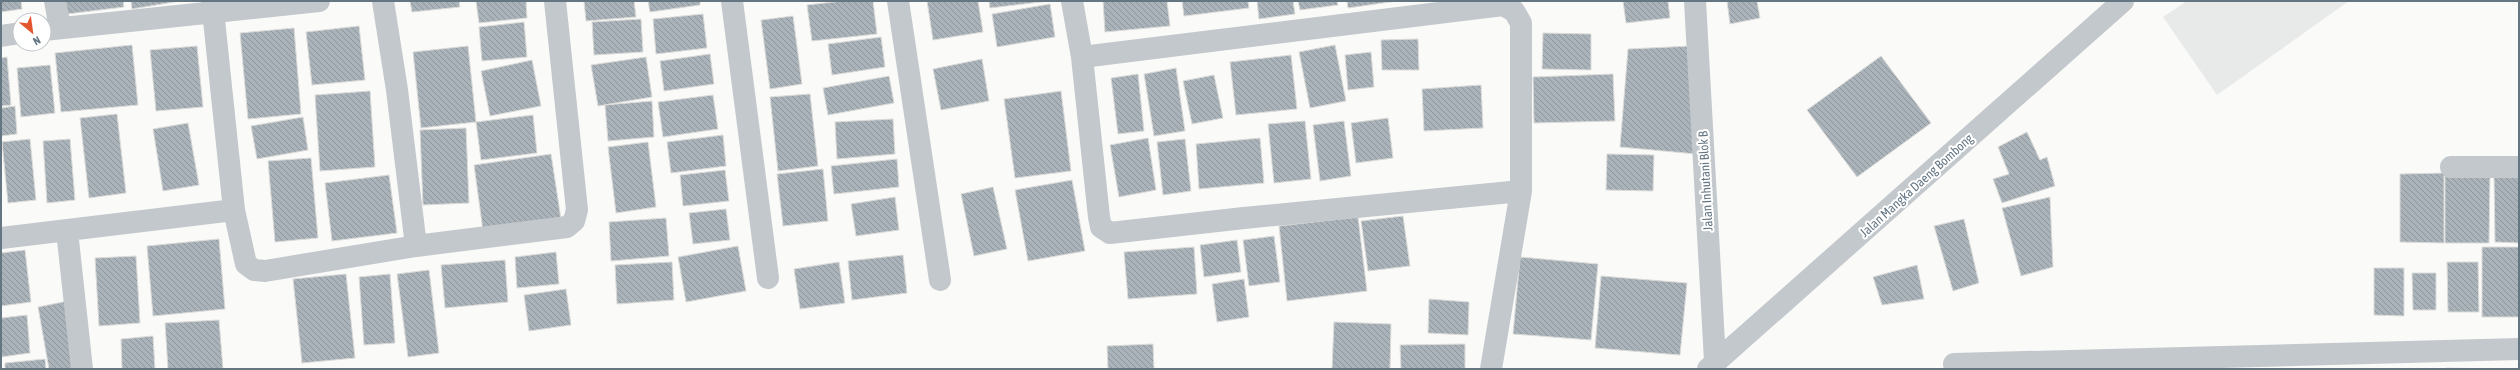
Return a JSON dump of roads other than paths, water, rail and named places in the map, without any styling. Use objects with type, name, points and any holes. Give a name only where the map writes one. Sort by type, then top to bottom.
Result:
[{"type":"street","points":[[55,1],[52,29],[212,7],[319,1]]},
{"type":"street","points":[[383,1],[397,90],[416,246]]},
{"type":"street","points":[[212,7],[234,210],[246,264],[254,270],[265,270],[416,246],[567,227],[574,221],[577,210],[555,1]]},
{"type":"street","points":[[732,1],[768,278]]},
{"type":"street","points":[[898,1],[940,280]]},
{"type":"street","points":[[1072,1],[1082,57],[1099,217],[1102,227],[1110,233],[1244,218],[1522,191]]},
{"type":"street","name":"Jalan Inhutani Blok B","points":[[1695,1],[1712,365]]},
{"type":"street","name":"Jalan Mangka Daeng Bombong","points":[[1712,365],[1903,198],[2123,1]]},
{"type":"street","points":[[1082,57],[1503,5],[1514,11],[1521,23],[1522,191],[1491,369]]},
{"type":"street","points":[[1,36],[12,34]]},
{"type":"street","points":[[2452,167],[2519,167]]},
{"type":"street","points":[[1,238],[234,210]]},
{"type":"street","points":[[67,231],[82,369]]},
{"type":"street","points":[[1954,369],[1954,364],[2519,349]]}]
